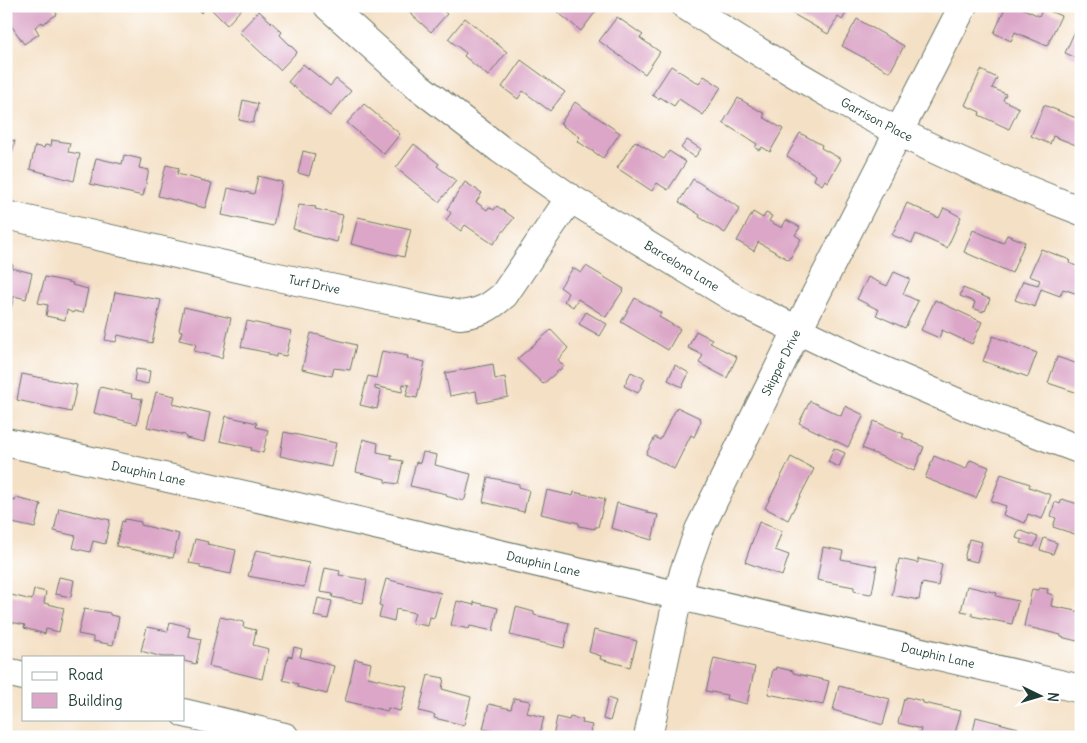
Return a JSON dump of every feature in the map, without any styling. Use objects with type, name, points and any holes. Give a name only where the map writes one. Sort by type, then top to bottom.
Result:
[{"type":"street","name":"Barcelona Lane","points":[[328,6],[415,84],[500,149],[570,198],[742,303],[797,331],[970,408],[1081,450]]},
{"type":"street","name":"Garrison Place","points":[[686,6],[722,30],[853,107],[899,131],[960,160],[1081,211]]},
{"type":"street","name":"Skipper Drive","points":[[648,737],[678,596],[684,572],[699,530],[797,331],[963,6]]},
{"type":"street","name":"Turf Drive","points":[[6,215],[460,315],[476,313],[492,306],[504,296],[570,198]]},
{"type":"street","name":"Dauphin Lane","points":[[6,442],[1081,689]]},
{"type":"street","points":[[6,672],[22,676]]},
{"type":"street","points":[[185,713],[285,737]]},
{"type":"building","points":[[20,6],[52,6],[57,14],[35,27],[39,34],[24,44],[6,18],[6,14]]},
{"type":"building","points":[[194,6],[208,6],[201,13]]},
{"type":"building","points":[[208,6],[244,6],[227,25]]},
{"type":"building","points":[[402,6],[437,6],[447,14],[431,32]]},
{"type":"building","points":[[550,6],[600,6],[581,31]]},
{"type":"building","points":[[791,6],[850,6],[842,20],[838,17],[828,34],[788,11]]},
{"type":"building","points":[[1006,6],[1017,6],[1039,16],[1043,8],[1061,16],[1047,46],[1015,32],[1011,41],[994,33]]},
{"type":"building","points":[[259,11],[282,32],[280,35],[297,52],[280,70],[239,32]]},
{"type":"building","points":[[617,17],[643,35],[640,38],[660,52],[645,74],[599,41]]},
{"type":"building","points":[[465,18],[507,52],[488,76],[464,56],[466,53],[448,39]]},
{"type":"building","points":[[857,19],[904,46],[890,72],[842,46]]},
{"type":"building","points":[[1075,31],[1081,33],[1081,60],[1065,53]]},
{"type":"building","points":[[521,60],[565,92],[550,111],[523,91],[518,99],[502,87]]},
{"type":"building","points":[[303,64],[330,86],[336,79],[351,91],[330,116],[288,82]]},
{"type":"building","points":[[671,66],[699,84],[704,76],[721,87],[703,115],[679,99],[674,106],[660,97],[659,99],[652,95]]},
{"type":"building","points":[[981,70],[997,78],[992,88],[1006,94],[1003,100],[1019,108],[1009,129],[979,115],[980,112],[965,105]]},
{"type":"building","points":[[738,98],[765,114],[763,117],[783,129],[770,152],[762,147],[760,150],[755,148],[757,144],[723,123]]},
{"type":"building","points":[[243,100],[258,104],[253,123],[239,120]]},
{"type":"building","points":[[575,102],[620,133],[603,158],[577,141],[580,137],[560,124]]},
{"type":"building","points":[[364,104],[400,134],[384,154],[347,123]]},
{"type":"building","points":[[1044,105],[1081,120],[1081,147],[1053,136],[1050,144],[1031,136]]},
{"type":"building","points":[[800,133],[822,145],[821,148],[841,159],[828,182],[825,180],[822,185],[814,180],[816,175],[787,156]]},
{"type":"building","points":[[6,139],[15,141],[8,168],[6,167]]},
{"type":"building","points":[[52,140],[70,143],[68,152],[80,154],[74,181],[30,169],[35,146],[44,148],[45,145],[51,146]]},
{"type":"building","points":[[687,140],[701,149],[695,157],[681,148]]},
{"type":"building","points":[[635,141],[664,159],[669,151],[686,162],[668,190],[657,183],[652,191],[617,168]]},
{"type":"building","points":[[414,144],[439,164],[437,166],[456,181],[439,202],[396,168]]},
{"type":"building","points":[[303,151],[315,154],[309,176],[298,173]]},
{"type":"building","points":[[124,155],[141,159],[139,168],[149,170],[143,196],[90,184],[96,158],[122,164]]},
{"type":"building","points":[[166,165],[179,168],[177,174],[212,183],[205,208],[158,196]]},
{"type":"building","points":[[258,176],[282,182],[273,226],[222,215],[228,188],[254,194]]},
{"type":"building","points":[[693,179],[740,208],[725,233],[679,202]]},
{"type":"building","points":[[465,182],[482,193],[476,202],[487,210],[489,207],[494,210],[497,206],[514,218],[493,244],[465,225],[461,231],[446,220],[451,213],[447,209]]},
{"type":"building","points":[[907,203],[939,218],[944,208],[961,217],[947,248],[916,234],[912,243],[892,235]]},
{"type":"building","points":[[299,205],[316,207],[315,209],[343,215],[337,242],[293,229]]},
{"type":"building","points":[[753,212],[763,218],[766,213],[772,216],[769,221],[782,228],[786,220],[800,227],[795,235],[801,239],[789,260],[758,242],[754,251],[737,241]]},
{"type":"building","points":[[358,217],[411,229],[404,257],[351,244]]},
{"type":"building","points":[[973,230],[1003,243],[1007,235],[1025,242],[1012,273],[964,252]]},
{"type":"building","points":[[1041,249],[1070,260],[1069,263],[1081,268],[1081,295],[1063,289],[1060,296],[1041,289],[1035,307],[1015,300],[1023,281],[1038,285],[1040,280],[1029,276]]},
{"type":"building","points":[[6,263],[13,265],[12,268],[32,273],[26,299],[14,296],[10,313],[6,312]]},
{"type":"building","points":[[586,266],[624,289],[606,317],[578,299],[573,307],[564,301],[568,293],[560,287],[573,268],[581,273]]},
{"type":"building","points":[[894,272],[910,279],[903,294],[918,301],[905,328],[876,315],[879,310],[857,299],[868,277],[887,286]]},
{"type":"building","points":[[45,277],[73,283],[72,285],[88,289],[83,313],[74,311],[73,313],[67,310],[65,320],[46,316],[48,305],[38,303]]},
{"type":"building","points":[[963,288],[990,299],[985,311],[973,308],[975,302],[960,296]]},
{"type":"building","points":[[115,292],[161,300],[152,343],[118,335],[116,342],[105,340]]},
{"type":"building","points":[[635,298],[661,313],[659,317],[680,329],[668,350],[621,322]]},
{"type":"building","points":[[935,300],[982,322],[972,344],[942,330],[939,338],[921,330]]},
{"type":"building","points":[[184,307],[231,318],[222,358],[194,351],[196,344],[179,340],[182,331],[179,330]]},
{"type":"building","points":[[586,312],[607,324],[600,336],[579,324]]},
{"type":"building","points":[[247,321],[292,331],[286,356],[276,354],[276,357],[269,355],[269,353],[241,347]]},
{"type":"building","points":[[551,330],[568,348],[558,360],[564,366],[543,384],[517,359]]},
{"type":"building","points":[[696,331],[712,339],[710,343],[737,357],[727,378],[699,363],[703,355],[688,348]]},
{"type":"building","points":[[311,333],[356,345],[350,370],[334,368],[332,376],[302,369]]},
{"type":"building","points":[[993,336],[1037,353],[1028,377],[983,361]]},
{"type":"building","points":[[382,351],[408,356],[407,358],[425,362],[417,398],[406,396],[409,385],[403,384],[402,392],[375,386],[375,389],[381,391],[377,409],[360,405],[368,376],[376,378]]},
{"type":"building","points":[[1057,357],[1081,365],[1081,394],[1048,383]]},
{"type":"building","points":[[493,364],[495,379],[505,377],[508,397],[478,403],[476,391],[450,396],[445,373]]},
{"type":"building","points":[[675,365],[689,373],[682,387],[668,380]]},
{"type":"building","points":[[136,369],[150,371],[148,384],[134,381]]},
{"type":"building","points":[[631,372],[645,379],[638,393],[624,386]]},
{"type":"building","points":[[22,374],[77,385],[71,412],[17,400]]},
{"type":"building","points":[[100,387],[132,394],[131,397],[142,399],[137,424],[94,413]]},
{"type":"building","points":[[156,392],[175,396],[173,404],[210,413],[204,442],[186,438],[185,435],[147,427]]},
{"type":"building","points":[[810,401],[841,416],[845,406],[864,415],[848,447],[799,423]]},
{"type":"building","points":[[677,407],[700,418],[701,421],[694,437],[691,435],[674,469],[646,454],[655,437],[660,440]]},
{"type":"building","points":[[226,416],[257,423],[256,427],[268,430],[263,453],[251,450],[252,448],[220,441]]},
{"type":"building","points":[[874,421],[904,434],[902,437],[924,447],[914,471],[862,448]]},
{"type":"building","points":[[284,432],[336,443],[331,467],[280,456]]},
{"type":"building","points":[[363,439],[378,443],[377,452],[392,455],[391,459],[403,461],[398,484],[385,482],[385,479],[356,472]]},
{"type":"building","points":[[834,448],[845,453],[839,467],[828,462]]},
{"type":"building","points":[[423,452],[437,455],[435,465],[471,474],[463,501],[446,496],[447,494],[410,486],[416,462],[420,463]]},
{"type":"building","points":[[934,456],[966,469],[970,460],[989,467],[976,498],[925,478]]},
{"type":"building","points":[[791,457],[814,469],[788,520],[765,508]]},
{"type":"building","points":[[1001,474],[1030,484],[1029,487],[1051,495],[1042,519],[1028,514],[1025,523],[1003,515],[1006,506],[991,501]]},
{"type":"building","points":[[488,477],[519,484],[519,487],[529,490],[524,512],[483,502]]},
{"type":"building","points":[[547,490],[573,496],[574,492],[605,499],[598,527],[595,527],[595,529],[579,526],[579,523],[541,514]]},
{"type":"building","points":[[6,498],[15,501],[16,498],[41,504],[35,528],[12,523],[11,525],[6,524]]},
{"type":"building","points":[[1062,499],[1081,505],[1081,536],[1053,527],[1056,518],[1051,516],[1055,502],[1060,504]]},
{"type":"building","points":[[617,503],[658,515],[652,540],[611,528]]},
{"type":"building","points":[[59,508],[110,520],[105,544],[93,541],[90,552],[73,548],[76,536],[54,531]]},
{"type":"building","points":[[125,519],[179,534],[173,558],[116,546],[122,521],[124,522]]},
{"type":"building","points":[[759,522],[782,531],[775,550],[789,555],[782,576],[745,562]]},
{"type":"building","points":[[1019,530],[1038,537],[1034,547],[1021,543],[1022,540],[1016,538]]},
{"type":"building","points":[[1044,538],[1057,543],[1053,554],[1040,550]]},
{"type":"building","points":[[195,539],[208,542],[207,544],[236,550],[231,574],[200,568],[200,565],[189,563]]},
{"type":"building","points":[[969,539],[982,542],[977,562],[964,559]]},
{"type":"building","points":[[823,547],[843,551],[841,559],[877,566],[872,593],[854,591],[854,587],[817,580]]},
{"type":"building","points":[[256,550],[309,563],[304,587],[248,576]]},
{"type":"building","points":[[899,559],[918,563],[918,559],[942,564],[938,586],[922,583],[919,600],[892,595]]},
{"type":"building","points":[[325,568],[340,571],[339,575],[367,580],[363,603],[332,597],[333,594],[320,592]]},
{"type":"building","points":[[59,577],[74,580],[71,597],[55,594]]},
{"type":"building","points":[[386,579],[441,593],[434,618],[430,617],[428,626],[412,623],[415,613],[396,609],[394,621],[379,617],[382,606],[379,605]]},
{"type":"building","points":[[967,586],[997,593],[996,596],[1018,601],[1012,624],[972,616],[972,613],[961,611]]},
{"type":"building","points":[[1039,588],[1048,589],[1047,593],[1053,595],[1051,606],[1081,612],[1080,639],[1077,641],[1024,626],[1032,589],[1038,590]]},
{"type":"building","points":[[34,589],[46,592],[44,603],[64,608],[59,632],[46,629],[45,634],[24,628],[25,625],[6,621],[11,595],[32,600]]},
{"type":"building","points":[[318,598],[332,601],[328,619],[314,616]]},
{"type":"building","points":[[457,601],[474,605],[474,602],[498,608],[493,631],[470,626],[469,629],[451,625]]},
{"type":"building","points":[[516,607],[534,612],[534,615],[569,623],[564,648],[510,635]]},
{"type":"building","points":[[84,609],[110,613],[110,615],[119,617],[113,645],[93,641],[93,637],[78,634]]},
{"type":"building","points":[[220,617],[244,622],[243,627],[256,630],[253,645],[269,649],[262,679],[209,666]]},
{"type":"building","points":[[170,622],[190,627],[188,636],[201,639],[196,664],[185,661],[185,656],[158,656],[141,651],[147,627],[168,631]]},
{"type":"building","points":[[594,630],[637,641],[630,667],[600,659],[601,656],[589,652]]},
{"type":"building","points":[[294,647],[302,649],[300,657],[334,666],[327,694],[297,687],[298,684],[283,680],[288,656],[292,657]]},
{"type":"building","points":[[714,658],[755,667],[747,704],[726,699],[727,695],[706,691]]},
{"type":"building","points":[[355,659],[371,663],[368,677],[407,686],[400,711],[388,708],[387,711],[345,701]]},
{"type":"building","points":[[776,667],[829,681],[823,705],[768,694],[773,669],[775,670]]},
{"type":"building","points":[[428,675],[444,678],[442,689],[471,697],[464,725],[434,718],[435,715],[419,711]]},
{"type":"building","points":[[839,686],[890,699],[883,725],[833,710]]},
{"type":"building","points":[[906,697],[923,701],[923,703],[961,711],[954,737],[919,737],[921,729],[898,723]]},
{"type":"building","points":[[514,698],[530,701],[527,713],[544,717],[539,737],[502,737],[503,733],[483,729],[489,704],[511,709]]},
{"type":"building","points":[[608,698],[616,701],[610,721],[603,719]]},
{"type":"building","points":[[557,717],[569,720],[570,717],[583,720],[582,723],[592,725],[589,737],[553,737]]},
{"type":"building","points":[[976,717],[1018,728],[1016,737],[972,737]]},
{"type":"building","points":[[1035,731],[1059,736],[1059,737],[1033,737]]}]
